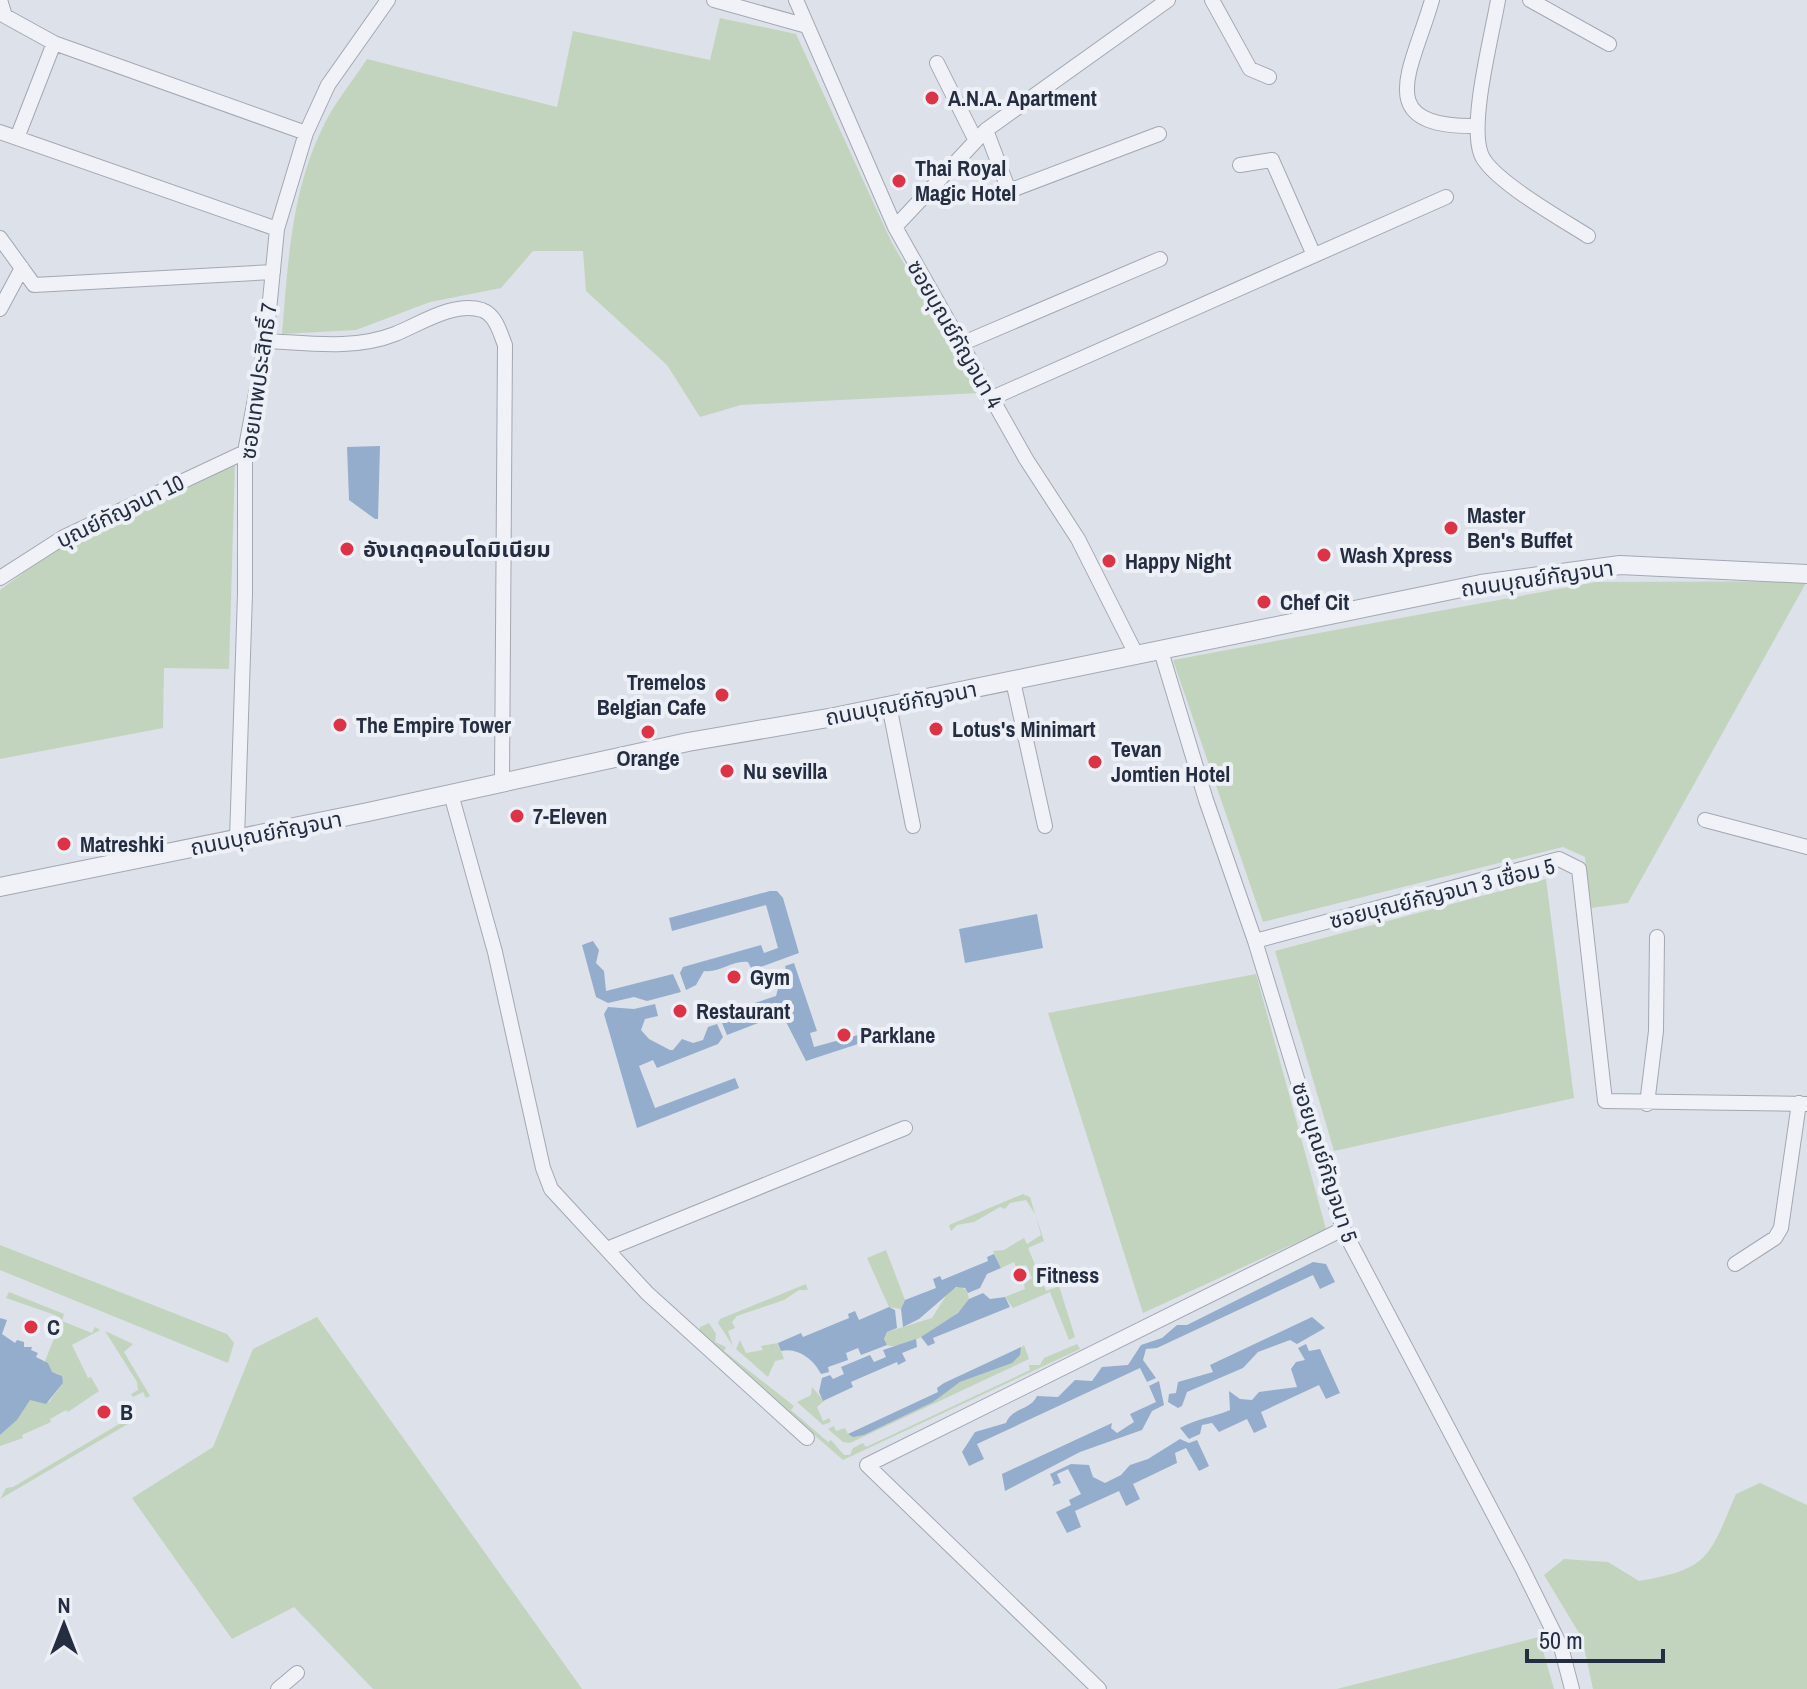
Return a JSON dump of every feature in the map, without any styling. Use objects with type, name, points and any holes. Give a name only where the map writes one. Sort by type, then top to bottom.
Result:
[{"type":"street","points":[[0,0],[5,16],[54,43],[306,133]]},
{"type":"street","name":"ซอยเทพประสิทธิ์ 7","points":[[237,839],[245,594],[245,452],[266,341],[277,229],[306,133],[328,85],[388,0]]},
{"type":"street","points":[[714,0],[807,26]]},
{"type":"street","name":"ซอยบุณย์กัญจนา 4","points":[[796,0],[895,227],[1026,459],[1078,539],[1137,656]]},
{"type":"street","points":[[895,227],[980,135],[1168,0]]},
{"type":"street","points":[[1212,0],[1250,69],[1269,77]]},
{"type":"street","points":[[1432,0],[1409,81],[1406,96],[1410,109],[1422,121],[1445,126],[1477,126]]},
{"type":"street","points":[[1498,0],[1477,126],[1481,155],[1506,183],[1588,236]]},
{"type":"street","points":[[1530,0],[1609,44]]},
{"type":"street","points":[[17,138],[54,43]]},
{"type":"street","points":[[937,63],[1009,191],[1159,134]]},
{"type":"street","points":[[0,132],[277,229]]},
{"type":"street","points":[[1240,165],[1272,160],[1313,253]]},
{"type":"street","points":[[992,398],[1313,253],[1446,197]]},
{"type":"street","points":[[0,238],[34,285],[273,272]]},
{"type":"street","points":[[961,344],[1160,259]]},
{"type":"street","points":[[0,309],[22,268]]},
{"type":"street","points":[[266,341],[345,344],[391,336],[462,309],[483,310],[495,320],[505,345],[502,781]]},
{"type":"street","name":"บุณย์กัญจนา 10","points":[[0,578],[64,537],[245,452]]},
{"type":"street","name":"ถนนบุณย์กัญจนา","points":[[0,887],[502,781],[1013,681],[1481,584],[1620,565],[1807,574]]},
{"type":"street","name":"ซอยบุณย์กัญจนา 5","points":[[1161,651],[1206,800],[1255,941],[1343,1229],[1522,1568],[1561,1647],[1572,1689]]},
{"type":"street","points":[[1013,681],[1045,826]]},
{"type":"street","points":[[889,705],[913,826]]},
{"type":"street","points":[[451,794],[495,952],[543,1168],[551,1189],[647,1293],[807,1438]]},
{"type":"street","points":[[1705,820],[1807,847]]},
{"type":"street","name":"ซอยบุณย์กัญจนา 3 เชื่อม 5","points":[[1255,941],[1559,859],[1579,869],[1605,1101],[1647,1104],[1803,1103]]},
{"type":"street","points":[[1647,1104],[1656,1031],[1657,937]]},
{"type":"street","points":[[1735,1264],[1775,1238],[1781,1228],[1803,1103]]},
{"type":"street","points":[[607,1249],[905,1128]]},
{"type":"street","points":[[1099,1689],[867,1465],[1343,1229]]},
{"type":"street","points":[[278,1689],[297,1673]]},
{"type":"green space","points":[[720,18],[796,34],[891,241],[979,393],[741,405],[700,417],[667,365],[586,291],[583,251],[533,251],[501,288],[430,302],[356,330],[282,334],[293,228],[304,177],[327,118],[367,59],[557,107],[573,31],[710,60]]},
{"type":"green space","points":[[235,463],[229,669],[164,668],[163,728],[0,759],[0,590],[58,547]]},
{"type":"green space","points":[[1807,581],[1628,903],[1591,908],[1585,857],[1563,847],[1263,922],[1173,660],[1596,582]]},
{"type":"green space","points":[[1546,879],[1574,1098],[1334,1151],[1275,951]]},
{"type":"green space","points":[[1256,974],[1326,1229],[1143,1313],[1048,1013]]},
{"type":"green space","points":[[1023,1194],[1030,1197],[1035,1214],[1026,1200],[1010,1203],[1005,1209],[1000,1207],[974,1222],[957,1225],[951,1231],[949,1225]]},
{"type":"green space","points":[[1036,1216],[1044,1241],[1028,1248],[1036,1267],[1049,1262],[1051,1267],[1039,1273],[1046,1291],[1059,1286],[1075,1337],[1069,1340],[1050,1292],[1013,1308],[1005,1297],[1025,1289],[1024,1284],[1032,1278],[1026,1265],[1016,1267],[1014,1262],[1001,1268],[993,1251],[1004,1250],[1024,1238],[1027,1244],[1041,1235]]},
{"type":"green space","points":[[0,1245],[227,1334],[234,1343],[228,1363],[0,1270]]},
{"type":"green space","points":[[886,1250],[905,1300],[901,1309],[889,1307],[867,1258]]},
{"type":"green space","points":[[806,1284],[808,1290],[799,1290],[784,1300],[737,1316],[732,1322],[735,1328],[728,1331],[733,1346],[718,1323],[720,1319]]},
{"type":"green space","points":[[960,1286],[967,1291],[969,1299],[954,1316],[918,1339],[906,1344],[887,1345],[884,1340],[887,1332],[932,1318],[949,1291]]},
{"type":"green space","points":[[9,1292],[64,1314],[62,1321],[92,1333],[95,1327],[100,1330],[72,1345],[88,1378],[91,1377],[99,1391],[68,1412],[66,1410],[50,1419],[51,1422],[22,1435],[23,1438],[0,1446],[0,1435],[17,1420],[30,1399],[49,1402],[63,1383],[59,1374],[52,1373],[45,1361],[61,1321],[55,1315],[6,1298]]},
{"type":"green space","points":[[317,1317],[582,1689],[373,1689],[294,1607],[232,1639],[132,1498],[213,1447],[253,1349]]},
{"type":"green space","points":[[709,1323],[716,1334],[715,1342],[726,1347],[724,1351],[794,1406],[791,1410],[828,1442],[831,1440],[844,1455],[850,1455],[853,1448],[863,1443],[866,1447],[1030,1370],[1029,1365],[1040,1365],[1044,1358],[1077,1344],[1080,1349],[843,1460],[698,1334],[700,1327]]},
{"type":"green space","points":[[105,1331],[133,1344],[124,1352],[150,1396],[146,1398],[143,1392],[133,1397],[131,1394],[138,1390],[137,1382]]},
{"type":"green space","points":[[740,1340],[746,1353],[778,1343],[784,1359],[775,1361],[768,1377],[736,1349]]},
{"type":"green space","points":[[1024,1345],[1029,1359],[850,1443],[843,1442],[828,1429],[834,1426],[836,1431],[845,1428],[848,1434],[864,1435],[924,1406],[960,1382],[1000,1367]]},
{"type":"green space","points":[[812,1387],[824,1401],[817,1407],[823,1421],[829,1418],[831,1422],[823,1425],[797,1402],[811,1395]]},
{"type":"green space","points":[[131,1417],[133,1421],[0,1499],[6,1488],[13,1487]]},
{"type":"green space","points":[[1760,1483],[1807,1505],[1807,1689],[1593,1689],[1582,1638],[1544,1575],[1564,1559],[1608,1562],[1639,1581],[1680,1571],[1694,1565],[1712,1546],[1736,1494]]},
{"type":"green space","points":[[1539,1637],[1554,1689],[1337,1689]]},
{"type":"water","points":[[380,446],[378,519],[375,519],[349,500],[347,447]]},
{"type":"water","points":[[777,891],[783,898],[799,953],[752,970],[748,962],[742,962],[704,971],[696,985],[686,990],[680,973],[683,967],[761,945],[764,953],[778,948],[766,905],[672,931],[669,918]]},
{"type":"water","points":[[1037,914],[1043,948],[965,963],[959,929]]},
{"type":"water","points":[[593,941],[599,950],[596,963],[604,971],[606,991],[673,974],[681,992],[647,1001],[634,997],[608,1003],[596,997],[582,945]]},
{"type":"water","points":[[794,963],[817,1031],[810,1033],[814,1047],[858,1035],[861,1043],[806,1061],[782,1014],[727,1035],[722,1023],[746,1017],[742,1007],[776,996],[779,985],[790,987],[785,966]]},
{"type":"water","points":[[655,1004],[658,1016],[645,1019],[641,1030],[649,1039],[670,1050],[682,1039],[693,1043],[703,1040],[708,1027],[717,1024],[723,1037],[718,1044],[657,1068],[653,1060],[639,1066],[655,1108],[735,1078],[739,1088],[637,1128],[604,1014],[608,1007],[634,1009]]},
{"type":"water","points":[[994,1254],[1001,1268],[987,1274],[980,1288],[968,1293],[965,1288],[956,1287],[919,1319],[903,1327],[901,1309],[905,1300],[936,1288],[933,1279],[940,1276],[942,1280],[988,1261],[987,1257]]},
{"type":"water","points":[[1313,1262],[1326,1264],[1335,1282],[1320,1289],[1313,1275],[1157,1348],[1146,1349],[1143,1360],[1156,1378],[1147,1382],[1140,1368],[977,1444],[984,1459],[969,1466],[962,1452],[975,1432],[1006,1423],[1012,1414],[1030,1404],[1037,1396],[1058,1397],[1075,1380],[1092,1381],[1102,1367],[1128,1365],[1141,1345],[1162,1338],[1177,1325],[1187,1325]]},
{"type":"water","points":[[983,1293],[990,1299],[1005,1297],[1010,1307],[933,1338],[935,1343],[928,1346],[921,1337],[958,1313],[969,1299]]},
{"type":"water","points":[[889,1307],[895,1310],[897,1328],[887,1332],[884,1339],[887,1345],[861,1355],[858,1348],[846,1353],[848,1360],[828,1367],[829,1372],[821,1374],[805,1356],[793,1351],[781,1351],[778,1343],[801,1333],[803,1337],[849,1318],[848,1314],[855,1311],[859,1320]]},
{"type":"water","points":[[1312,1317],[1325,1328],[1297,1344],[1290,1340],[1258,1352],[1243,1368],[1187,1392],[1182,1406],[1178,1408],[1168,1402],[1169,1394],[1176,1393],[1178,1382],[1213,1372],[1210,1365]]},
{"type":"water","points":[[0,1318],[7,1320],[2,1334],[15,1343],[17,1340],[24,1342],[24,1347],[32,1347],[31,1350],[38,1353],[36,1357],[48,1363],[52,1372],[62,1376],[63,1383],[46,1404],[30,1400],[17,1420],[0,1435]]},
{"type":"water","points":[[916,1339],[917,1347],[902,1353],[906,1361],[851,1382],[853,1387],[823,1401],[819,1392],[822,1378],[830,1375],[833,1379],[844,1374],[841,1367],[870,1355],[874,1362],[886,1357],[883,1350]]},
{"type":"water","points":[[1306,1344],[1309,1351],[1320,1349],[1340,1393],[1326,1399],[1319,1385],[1261,1412],[1267,1427],[1254,1433],[1247,1419],[1219,1432],[1212,1423],[1202,1425],[1200,1434],[1189,1439],[1180,1428],[1230,1410],[1229,1391],[1240,1399],[1252,1400],[1259,1392],[1297,1387],[1291,1369],[1296,1362],[1305,1360],[1298,1348]]},
{"type":"water","points":[[1021,1347],[1020,1355],[1012,1363],[960,1382],[933,1402],[864,1435],[853,1437],[848,1434],[938,1392],[937,1388],[944,1383]]},
{"type":"water","points":[[1159,1381],[1164,1405],[1152,1411],[1142,1430],[1080,1452],[1005,1491],[1002,1474],[1112,1423],[1111,1428],[1117,1433],[1134,1422],[1130,1414],[1156,1402],[1149,1386]]},
{"type":"water","points":[[1180,1439],[1189,1443],[1197,1440],[1209,1466],[1199,1471],[1186,1448],[1175,1453],[1177,1463],[1133,1484],[1140,1499],[1126,1506],[1119,1491],[1075,1511],[1081,1527],[1067,1533],[1056,1512],[1071,1505],[1069,1500],[1081,1494],[1068,1469],[1057,1474],[1061,1483],[1052,1486],[1054,1483],[1050,1474],[1071,1464],[1089,1465],[1093,1477],[1105,1483],[1121,1475],[1130,1465],[1148,1459]]},
{"type":"place","name":"A.N.A. Apartment","points":[[932,98]]},
{"type":"place","name":"Thai Royal Magic Hotel","points":[[899,181]]},
{"type":"place","name":"Master Ben's Buffet","points":[[1451,528]]},
{"type":"place","name":"อังเกตุคอนโดมิเนียม","points":[[347,549]]},
{"type":"place","name":"Wash Xpress","points":[[1324,555]]},
{"type":"place","name":"Happy Night","points":[[1109,561]]},
{"type":"place","name":"Chef Cit","points":[[1264,602]]},
{"type":"place","name":"Tremelos Belgian Cafe","points":[[722,695]]},
{"type":"place","name":"The Empire Tower","points":[[340,725]]},
{"type":"place","name":"Lotus's Minimart","points":[[936,729]]},
{"type":"place","name":"Orange","points":[[648,732]]},
{"type":"place","name":"Tevan Jomtien Hotel","points":[[1095,762]]},
{"type":"place","name":"Nu sevilla","points":[[727,771]]},
{"type":"place","name":"7-Eleven","points":[[517,816]]},
{"type":"place","name":"Matreshki","points":[[64,844]]},
{"type":"place","name":"Gym","points":[[734,977]]},
{"type":"place","name":"Restaurant","points":[[680,1011]]},
{"type":"place","name":"Parklane","points":[[844,1035]]},
{"type":"place","name":"Fitness","points":[[1020,1275]]},
{"type":"place","name":"C","points":[[31,1327]]},
{"type":"place","name":"B","points":[[104,1412]]}]
